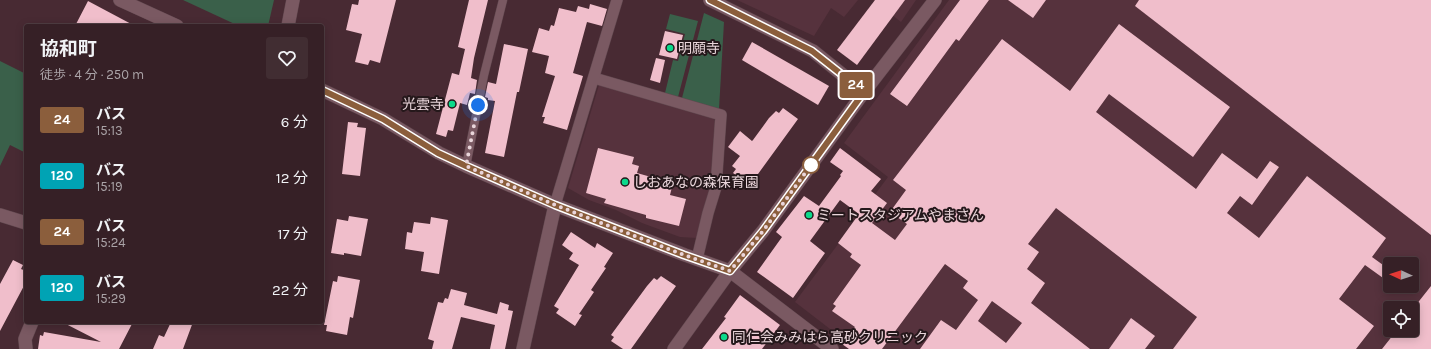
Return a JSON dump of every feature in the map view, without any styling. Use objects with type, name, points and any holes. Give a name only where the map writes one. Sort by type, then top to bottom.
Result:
[{"type":"street","points":[[120,0],[173,24]]},
{"type":"street","points":[[288,24],[293,0]]},
{"type":"street","points":[[466,166],[484,75],[503,0]]},
{"type":"street","points":[[523,349],[555,205],[617,0]]},
{"type":"street","points":[[710,0],[812,51],[864,92]]},
{"type":"street","points":[[674,349],[730,271],[763,231],[864,92],[935,0]]},
{"type":"street","points":[[594,78],[721,115],[716,187],[697,259]]},
{"type":"street","points":[[324,91],[383,119],[438,153],[466,166],[555,205],[730,271],[832,349]]},
{"type":"street","points":[[0,215],[24,222]]},
{"type":"street","points":[[26,349],[25,339],[31,324]]},
{"type":"shaded area","points":[[737,0],[858,0],[844,17],[831,8],[814,36]]},
{"type":"shaded area","points":[[873,0],[916,0],[901,22]]},
{"type":"shaded area","points":[[949,0],[1431,0],[1431,349],[856,349],[795,302],[888,177],[844,143]]},
{"type":"shaded area","points":[[599,85],[713,118],[717,125],[713,185],[697,238],[680,237],[642,223],[616,210],[589,200],[568,188]]},
{"type":"green space","points":[[183,0],[274,0],[268,24],[235,24]]},
{"type":"green space","points":[[704,13],[724,22],[719,109],[682,98]]},
{"type":"green space","points":[[670,14],[698,21],[678,97],[665,93],[673,60],[678,61],[685,34],[666,29]]},
{"type":"green space","points":[[0,61],[24,73],[24,152],[10,145],[0,166]]},
{"type":"building","points":[[359,0],[396,0],[380,63],[370,60],[368,65],[355,62],[362,34],[346,30],[352,4],[358,5]]},
{"type":"building","points":[[469,0],[488,0],[474,58],[471,78],[477,80],[475,94],[470,93],[467,105],[460,103],[453,131],[448,130],[446,137],[436,134],[452,73],[459,75],[465,49],[458,47]]},
{"type":"building","points":[[875,0],[905,0],[857,65],[837,50]]},
{"type":"building","points":[[960,0],[989,0],[959,41],[956,39],[907,106],[890,94]]},
{"type":"building","points":[[1008,0],[1046,0],[1033,18]]},
{"type":"building","points":[[1139,0],[1431,0],[1431,235],[1135,6]]},
{"type":"building","points":[[88,1],[131,24],[76,24]]},
{"type":"building","points":[[590,4],[607,9],[602,26],[587,22],[573,73],[583,76],[567,130],[543,123],[545,117],[542,117],[555,76],[545,73],[549,56],[532,52],[539,28],[549,31],[551,25],[554,26],[559,8],[576,12],[578,6],[589,9]]},
{"type":"building","points":[[1119,24],[1230,107],[1193,157],[1109,94],[1096,112],[1196,189],[1222,153],[1257,179],[1270,161],[1279,167],[1252,205],[1240,196],[1227,213],[1259,238],[1307,176],[1386,238],[1372,257],[1383,265],[1383,278],[1365,265],[1339,299],[1374,326],[1356,349],[1173,349],[1197,317],[1056,208],[1028,244],[1039,252],[1027,269],[1045,283],[1031,303],[1090,349],[920,349],[941,320],[956,330],[978,300],[963,288],[968,281],[945,264],[882,349],[849,349],[842,344],[855,327],[832,311],[836,306],[833,304],[861,265],[850,257],[852,254],[838,243],[859,214],[840,200],[810,241],[825,253],[793,298],[757,272],[782,237],[776,232],[804,196],[819,206],[841,176],[840,175],[843,171],[830,162],[840,148],[881,179],[871,191],[887,203],[872,223],[895,240],[907,224],[890,212],[906,190],[893,180],[1002,39],[1070,91]],"holes":[[[992,301],[1022,323],[1006,343],[978,321]]]},
{"type":"building","points":[[665,31],[683,35],[677,59],[659,55]]},
{"type":"building","points":[[752,42],[829,86],[818,105],[742,60]]},
{"type":"building","points":[[504,44],[528,49],[519,92],[517,92],[504,157],[485,153],[495,101],[488,100],[488,98],[485,97],[488,82],[496,84]]},
{"type":"building","points":[[656,58],[665,60],[660,83],[650,80]]},
{"type":"building","points":[[783,108],[798,119],[750,185],[733,173],[736,169],[732,166],[740,156],[728,147],[740,131],[752,141],[769,118],[776,111],[779,113]]},
{"type":"building","points":[[348,122],[358,123],[357,127],[366,128],[360,176],[342,174]]},
{"type":"building","points":[[598,148],[634,157],[632,164],[639,166],[637,173],[658,179],[657,183],[672,187],[670,195],[686,199],[679,226],[646,218],[646,215],[604,203],[606,199],[586,193]]},
{"type":"building","points":[[349,216],[368,219],[361,256],[344,253],[344,255],[331,253],[337,219],[348,221]]},
{"type":"building","points":[[431,217],[448,220],[439,274],[421,271],[424,252],[405,249],[407,232],[412,233],[414,222],[430,224]]},
{"type":"building","points":[[571,232],[595,248],[597,243],[613,253],[604,267],[606,268],[591,290],[594,292],[579,314],[582,315],[575,326],[556,313],[559,309],[554,306],[579,265],[569,259],[573,253],[562,245]]},
{"type":"building","points":[[13,260],[23,265],[21,269],[24,270],[24,286],[0,331],[0,284]]},
{"type":"building","points":[[338,276],[360,280],[353,318],[350,317],[347,335],[326,331],[327,325],[324,325],[333,281],[337,282]]},
{"type":"building","points":[[661,276],[676,286],[631,349],[623,349],[611,341],[614,337],[611,335],[647,286],[654,278],[657,280]]},
{"type":"building","points":[[1431,286],[1431,349],[1382,349],[1391,337],[1419,337],[1419,301]]},
{"type":"building","points":[[451,289],[467,293],[464,305],[497,314],[500,302],[509,305],[508,310],[513,311],[505,349],[490,349],[495,325],[461,317],[452,349],[432,349],[434,341],[428,339],[438,302],[443,303],[445,298],[448,299]]},
{"type":"building","points":[[740,295],[780,325],[762,349],[702,349],[726,318],[724,317]]},
{"type":"building","points":[[1131,318],[1155,336],[1145,349],[1109,349]]},
{"type":"building","points":[[66,324],[132,324],[119,349],[38,349],[40,335],[43,336],[44,332],[101,342]]},
{"type":"building","points":[[170,324],[192,324],[183,349],[153,349],[159,335],[164,337]]},
{"type":"bus line","name":"24","points":[[324,91],[383,119],[438,153],[466,166],[555,205],[616,227],[684,255],[730,271],[763,231],[864,92],[840,71],[812,51],[710,0]]},
{"type":"place","name":"明願寺","points":[[670,48]]},
{"type":"place","name":"光雲寺","points":[[452,104]]},
{"type":"place","name":"しおあなの森保育園","points":[[625,182]]},
{"type":"place","name":"ミートスタジアムやまさん","points":[[809,215]]},
{"type":"place","name":"同仁会みみはら高砂クリニック","points":[[724,337]]},
{"type":"route","points":[[478,105],[466,166],[555,205],[616,227],[684,255],[730,271],[763,231],[811,165]]}]
